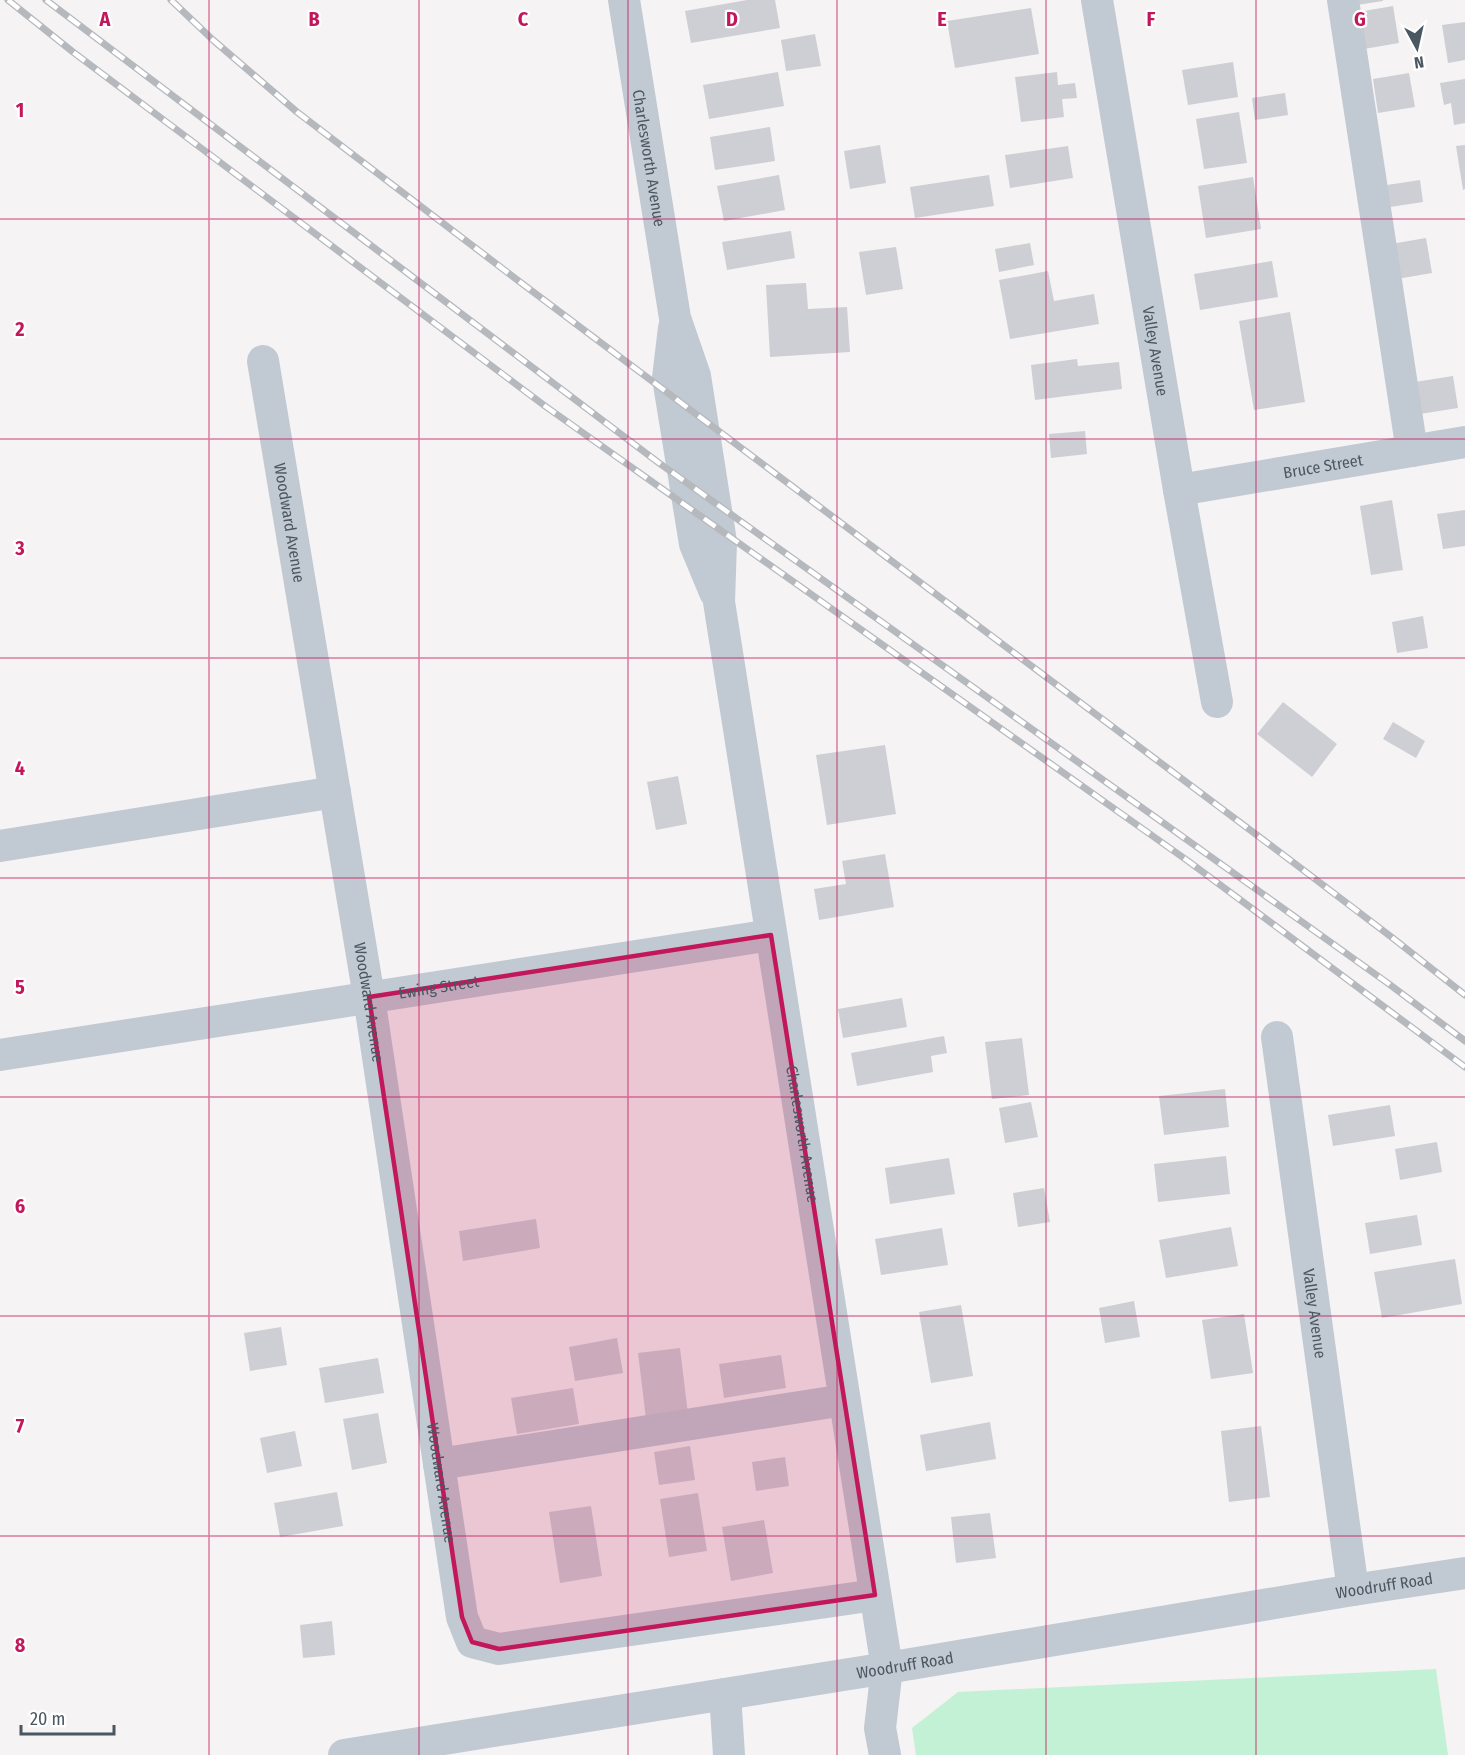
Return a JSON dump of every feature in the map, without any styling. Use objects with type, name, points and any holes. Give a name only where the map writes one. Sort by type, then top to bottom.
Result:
[{"type":"street","name":"Charlesworth Avenue","points":[[624,0],[675,318],[668,378],[694,544],[719,602],[887,1668],[880,1728],[885,1755]]},
{"type":"street","name":"Valley Avenue","points":[[1097,0],[1217,702]]},
{"type":"street","points":[[1343,0],[1412,451]]},
{"type":"street","name":"Woodward Avenue","points":[[263,361],[369,997],[462,1617],[472,1642],[499,1649],[875,1595]]},
{"type":"street","name":"Bruce Street","points":[[1179,490],[1465,442]]},
{"type":"street","points":[[0,846],[335,792]]},
{"type":"street","name":"Ewing Street","points":[[0,1055],[771,935]]},
{"type":"street","name":"Valley Avenue","points":[[1277,1037],[1353,1590]]},
{"type":"street","points":[[439,1464],[844,1400]]},
{"type":"street","name":"Woodruff Road","points":[[344,1755],[1465,1573]]},
{"type":"street","points":[[725,1694],[729,1755]]},
{"type":"highlighted area","points":[[771,935],[875,1595],[499,1649],[472,1642],[462,1617],[369,997]]},
{"type":"green space","points":[[1436,1669],[1448,1755],[916,1755],[912,1728],[958,1692]]},
{"type":"building","points":[[747,0],[775,0],[780,28],[691,43],[685,11]]},
{"type":"building","points":[[1356,0],[1383,0],[1383,1],[1357,5]]},
{"type":"building","points":[[1393,6],[1399,43],[1364,49],[1358,12]]},
{"type":"building","points":[[1031,8],[1039,54],[955,68],[947,21]]},
{"type":"building","points":[[1465,22],[1465,60],[1448,63],[1442,25]]},
{"type":"building","points":[[815,34],[821,66],[786,71],[781,40]]},
{"type":"building","points":[[1233,62],[1238,97],[1188,105],[1182,70]]},
{"type":"building","points":[[778,72],[784,106],[709,119],[703,85]]},
{"type":"building","points":[[1057,72],[1058,85],[1075,83],[1077,98],[1062,99],[1064,117],[1021,122],[1015,77]]},
{"type":"building","points":[[1409,73],[1415,107],[1378,113],[1373,79]]},
{"type":"building","points":[[1465,79],[1465,123],[1454,125],[1451,103],[1444,105],[1440,83]]},
{"type":"building","points":[[1285,93],[1288,115],[1255,120],[1252,98]]},
{"type":"building","points":[[1239,112],[1247,163],[1204,169],[1196,119]]},
{"type":"building","points":[[770,127],[775,161],[715,170],[710,137]]},
{"type":"building","points":[[880,145],[886,183],[850,189],[844,151]]},
{"type":"building","points":[[1465,145],[1465,189],[1463,190],[1456,146]]},
{"type":"building","points":[[1068,146],[1073,178],[1010,188],[1005,155]]},
{"type":"building","points":[[779,175],[785,210],[724,221],[717,186]]},
{"type":"building","points":[[989,175],[994,206],[915,218],[910,187]]},
{"type":"building","points":[[1253,177],[1261,229],[1206,238],[1198,186]]},
{"type":"building","points":[[1420,180],[1423,202],[1390,207],[1387,185]]},
{"type":"building","points":[[791,231],[795,258],[727,270],[722,242]]},
{"type":"building","points":[[1426,238],[1432,273],[1397,279],[1391,244]]},
{"type":"building","points":[[1030,243],[1034,265],[999,272],[995,249]]},
{"type":"building","points":[[896,247],[903,289],[866,295],[859,252]]},
{"type":"building","points":[[1272,261],[1278,297],[1200,310],[1194,274]]},
{"type":"building","points":[[1048,271],[1054,301],[1094,294],[1099,324],[1010,339],[999,280]]},
{"type":"building","points":[[806,283],[808,309],[847,307],[850,352],[770,357],[766,285]]},
{"type":"building","points":[[1290,312],[1305,402],[1254,410],[1239,321]]},
{"type":"building","points":[[1077,359],[1078,366],[1119,362],[1122,389],[1035,400],[1031,365]]},
{"type":"building","points":[[1453,376],[1458,408],[1420,414],[1415,382]]},
{"type":"building","points":[[1085,431],[1087,454],[1051,458],[1049,434]]},
{"type":"building","points":[[1392,500],[1403,570],[1371,575],[1360,506]]},
{"type":"building","points":[[1465,510],[1465,546],[1443,549],[1437,514]]},
{"type":"building","points":[[1423,616],[1428,648],[1397,653],[1392,622]]},
{"type":"building","points":[[1283,702],[1337,744],[1312,777],[1257,734]]},
{"type":"building","points":[[1393,722],[1425,741],[1416,758],[1383,739]]},
{"type":"building","points":[[885,745],[896,814],[827,825],[816,755]]},
{"type":"building","points":[[678,776],[687,824],[656,830],[647,782]]},
{"type":"building","points":[[885,854],[894,907],[819,920],[814,889],[846,884],[842,861]]},
{"type":"building","points":[[902,998],[907,1027],[843,1038],[838,1009]]},
{"type":"building","points":[[944,1036],[947,1053],[931,1056],[933,1072],[857,1086],[851,1053]]},
{"type":"building","points":[[1022,1038],[1029,1095],[992,1099],[985,1042]]},
{"type":"building","points":[[1225,1089],[1229,1127],[1164,1135],[1159,1096]]},
{"type":"building","points":[[1031,1102],[1038,1137],[1005,1143],[999,1108]]},
{"type":"building","points":[[1390,1105],[1395,1136],[1333,1146],[1328,1115]]},
{"type":"building","points":[[1437,1142],[1442,1172],[1400,1180],[1395,1149]]},
{"type":"building","points":[[1226,1156],[1230,1194],[1158,1202],[1154,1164]]},
{"type":"building","points":[[949,1158],[955,1194],[890,1204],[885,1168]]},
{"type":"building","points":[[1044,1188],[1050,1222],[1018,1227],[1013,1193]]},
{"type":"building","points":[[1417,1215],[1422,1245],[1370,1254],[1365,1223]]},
{"type":"building","points":[[536,1219],[540,1248],[463,1261],[459,1231]]},
{"type":"building","points":[[1231,1227],[1238,1266],[1166,1278],[1159,1240]]},
{"type":"building","points":[[942,1228],[948,1265],[881,1275],[875,1239]]},
{"type":"building","points":[[1455,1259],[1462,1304],[1382,1318],[1374,1272]]},
{"type":"building","points":[[1134,1301],[1140,1337],[1105,1343],[1099,1308]]},
{"type":"building","points":[[961,1305],[973,1376],[931,1383],[919,1312]]},
{"type":"building","points":[[1244,1314],[1253,1373],[1211,1379],[1202,1320]]},
{"type":"building","points":[[281,1327],[287,1365],[250,1371],[244,1333]]},
{"type":"building","points":[[617,1338],[623,1373],[575,1381],[569,1347]]},
{"type":"building","points":[[680,1348],[688,1414],[646,1419],[638,1353]]},
{"type":"building","points":[[781,1355],[786,1388],[724,1398],[719,1364]]},
{"type":"building","points":[[378,1358],[384,1393],[325,1403],[319,1368]]},
{"type":"building","points":[[573,1388],[579,1424],[517,1434],[511,1398]]},
{"type":"building","points":[[378,1413],[387,1463],[352,1470],[343,1419]]},
{"type":"building","points":[[990,1422],[996,1459],[926,1471],[920,1435]]},
{"type":"building","points":[[1261,1426],[1270,1497],[1229,1502],[1221,1431]]},
{"type":"building","points":[[295,1431],[302,1466],[267,1473],[260,1438]]},
{"type":"building","points":[[690,1446],[695,1480],[659,1485],[654,1452]]},
{"type":"building","points":[[785,1457],[789,1486],[756,1491],[752,1462]]},
{"type":"building","points":[[337,1492],[343,1526],[280,1537],[274,1503]]},
{"type":"building","points":[[698,1493],[707,1551],[669,1557],[660,1499]]},
{"type":"building","points":[[591,1506],[602,1576],[560,1583],[549,1512]]},
{"type":"building","points":[[990,1513],[996,1558],[956,1563],[951,1517]]},
{"type":"building","points":[[764,1520],[773,1573],[731,1581],[722,1527]]},
{"type":"building","points":[[332,1621],[335,1655],[303,1658],[300,1625]]},
{"type":"railway","points":[[8,0],[73,52],[545,406],[1188,861],[1465,1067]]},
{"type":"railway","points":[[46,0],[659,463],[1389,984],[1465,1041]]},
{"type":"railway","points":[[171,0],[213,40],[297,112],[1298,866],[1465,995]]}]
